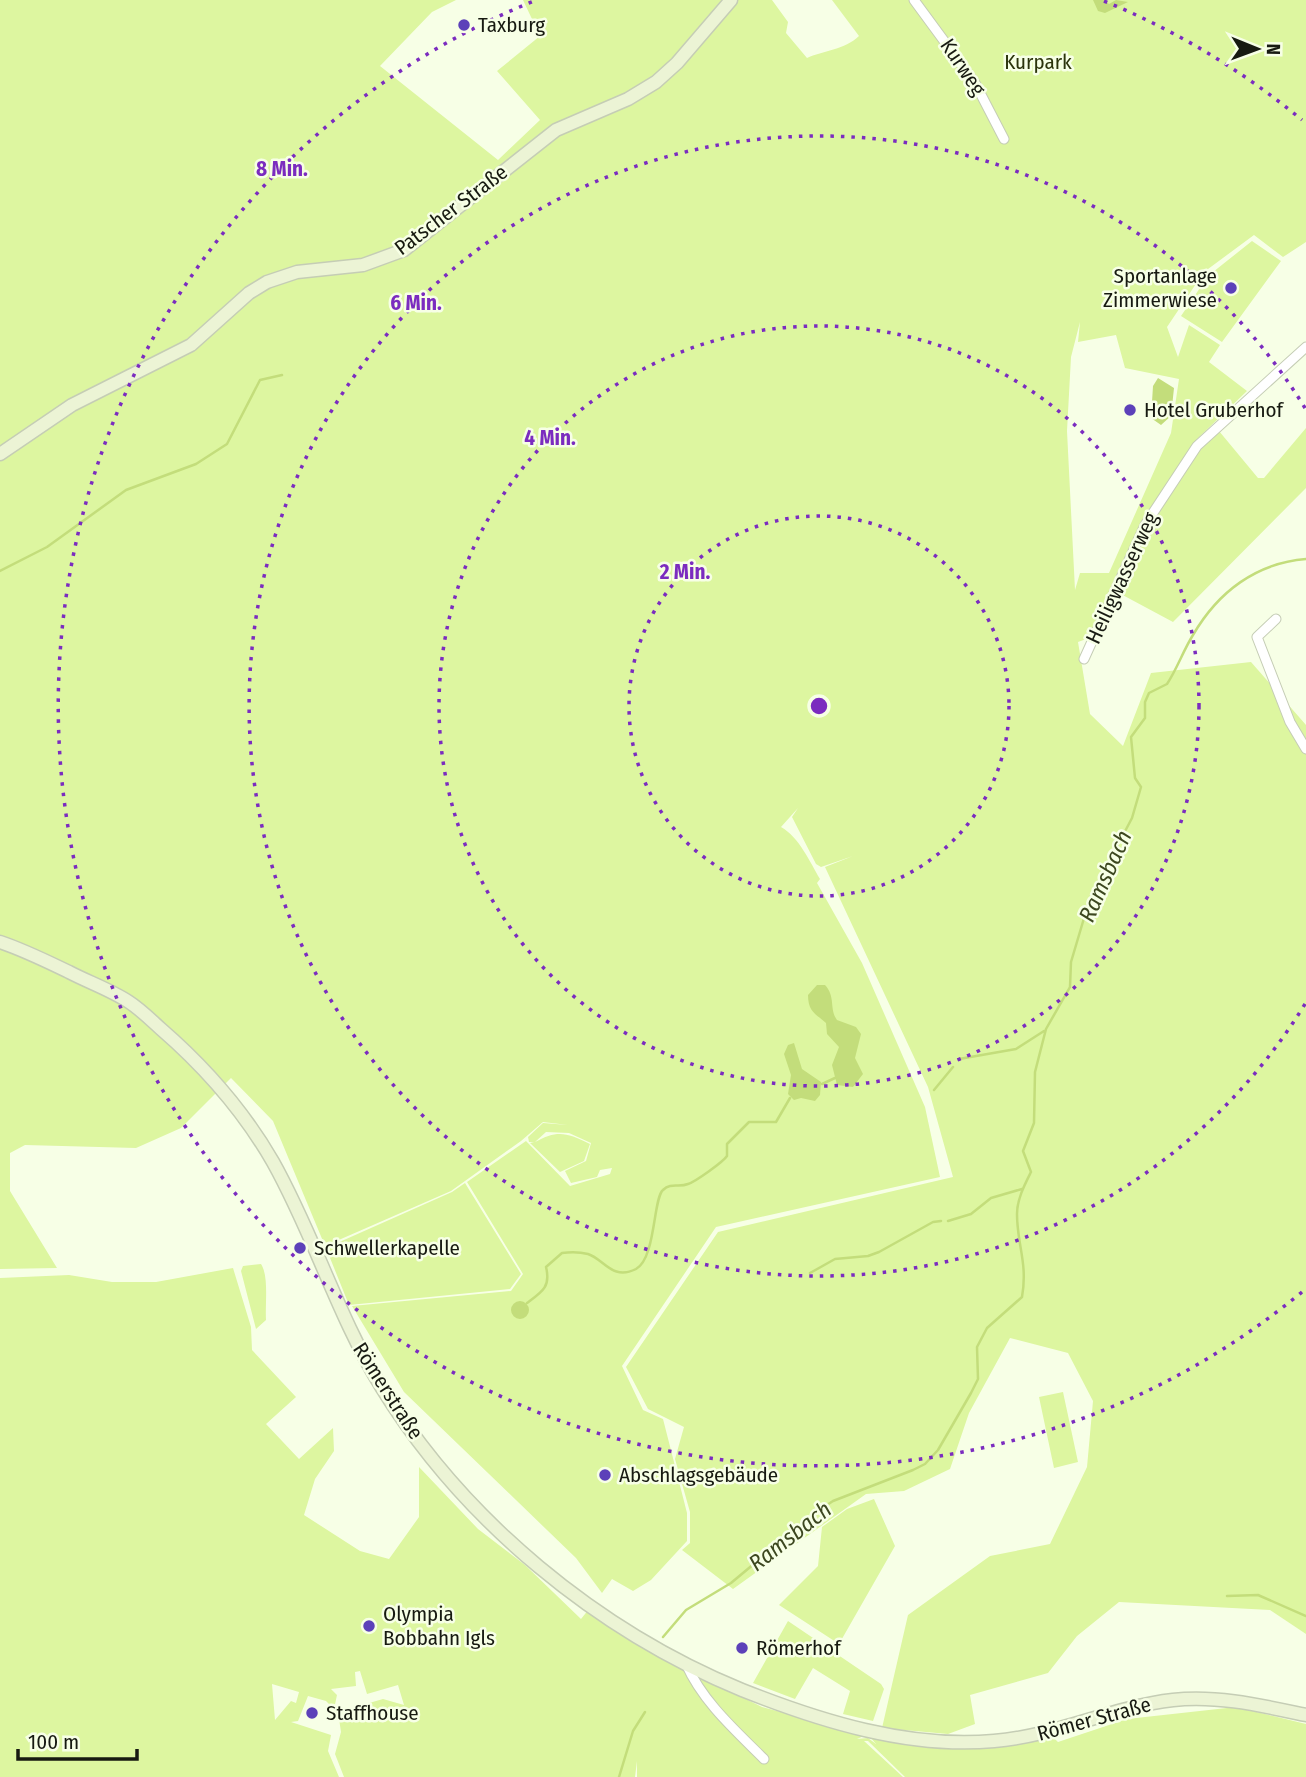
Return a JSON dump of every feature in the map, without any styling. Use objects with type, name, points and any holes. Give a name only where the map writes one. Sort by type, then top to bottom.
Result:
[{"type":"main road","name":"Patscher Straße","points":[[0,454],[72,405],[191,345],[249,293],[267,282],[297,272],[374,262],[404,250],[556,130],[628,99],[656,82],[677,63],[731,0]]},
{"type":"main road","name":"Römerstraße","points":[[0,942],[130,1002],[192,1056],[235,1101],[274,1164],[360,1351],[392,1405],[427,1451],[491,1522],[557,1580],[601,1613],[686,1664],[782,1705],[882,1733]]},
{"type":"main road","name":"Römer Straße","points":[[882,1733],[951,1742],[1007,1740],[1051,1732],[1158,1703],[1187,1699],[1228,1701],[1306,1715]]},
{"type":"street","name":"Kurweg","points":[[914,0],[975,83],[1004,139]]},
{"type":"street","name":"Heiligwasserweg","points":[[1084,659],[1144,525],[1197,446],[1306,347]]},
{"type":"street","points":[[1276,619],[1257,636],[1290,722],[1306,749]]},
{"type":"street","points":[[686,1664],[702,1692],[764,1759]]},
{"type":"green space","name":"Kurpark","points":[[0,0],[456,0],[432,12],[380,66],[498,160],[540,120],[497,71],[540,36],[523,0],[772,0],[788,22],[786,33],[807,58],[841,47],[859,36],[832,0],[1306,0],[1306,242],[1283,257],[1254,235],[1204,272],[1167,327],[1178,357],[1189,325],[1220,345],[1209,362],[1247,391],[1197,439],[1154,505],[1089,638],[1078,642],[1090,714],[1123,746],[1151,673],[1251,662],[1306,725],[1306,1634],[1270,1610],[1119,1602],[1077,1636],[1048,1673],[970,1695],[975,1724],[948,1734],[882,1728],[908,1615],[990,1556],[1050,1544],[1087,1467],[1093,1401],[1068,1353],[1010,1338],[969,1413],[950,1469],[904,1491],[866,1494],[733,1589],[682,1550],[690,1543],[690,1512],[675,1459],[684,1427],[648,1409],[626,1367],[718,1232],[953,1177],[928,1087],[825,867],[853,856],[821,867],[816,864],[792,817],[798,808],[781,827],[799,843],[808,858],[820,879],[817,883],[862,963],[925,1107],[940,1177],[716,1227],[622,1366],[643,1410],[663,1419],[687,1513],[687,1541],[651,1580],[633,1591],[612,1579],[602,1593],[576,1558],[404,1392],[352,1306],[511,1291],[523,1274],[467,1182],[526,1141],[570,1186],[610,1174],[612,1168],[600,1170],[597,1177],[571,1183],[565,1171],[586,1161],[591,1143],[569,1133],[546,1132],[535,1142],[562,1134],[590,1144],[584,1161],[560,1172],[530,1143],[534,1142],[529,1142],[528,1137],[543,1123],[568,1125],[543,1122],[451,1191],[325,1246],[273,1121],[231,1078],[181,1128],[136,1148],[25,1145],[10,1153],[10,1191],[57,1268],[0,1269]],"holes":[[[1080,322],[1078,342],[1116,335],[1125,368],[1179,379],[1171,433],[1109,573],[1080,573],[1075,590],[1067,431],[1071,357]]]},
{"type":"green space","name":"Sportanlage Zimmerwiese","points":[[1252,241],[1281,261],[1222,342],[1181,316],[1208,276]]},
{"type":"green space","points":[[1306,428],[1306,488],[1173,622],[1117,592],[1147,527],[1172,484],[1186,464],[1219,431],[1258,478],[1264,478]]},
{"type":"green space","points":[[465,1183],[521,1274],[510,1289],[349,1305],[326,1248],[452,1192]]},
{"type":"green space","points":[[261,1264],[266,1283],[266,1320],[256,1329],[241,1271],[243,1266]]},
{"type":"green space","points":[[233,1268],[251,1327],[252,1350],[296,1397],[266,1424],[299,1459],[333,1428],[334,1451],[315,1479],[304,1515],[360,1551],[389,1559],[419,1517],[419,1467],[478,1529],[525,1565],[581,1619],[589,1609],[681,1667],[762,1707],[866,1735],[857,1739],[868,1738],[876,1744],[871,1738],[1021,1743],[1053,1737],[1058,1742],[1127,1719],[1236,1707],[1306,1724],[1306,1777],[905,1777],[868,1741],[864,1741],[903,1777],[637,1777],[637,1761],[635,1777],[344,1777],[335,1754],[341,1732],[338,1712],[383,1699],[404,1705],[398,1685],[367,1694],[360,1671],[355,1672],[356,1686],[331,1689],[337,1695],[334,1709],[326,1701],[308,1696],[298,1721],[291,1722],[331,1735],[328,1751],[339,1777],[0,1777],[0,1278],[69,1275],[112,1282],[156,1282]],"holes":[[[272,1684],[299,1692],[296,1703],[291,1701],[275,1720]]]},
{"type":"green space","points":[[1063,1392],[1078,1462],[1054,1468],[1039,1397]]},
{"type":"green space","points":[[874,1499],[895,1546],[839,1644],[779,1605],[818,1566],[822,1527],[847,1509]]},
{"type":"green space","points":[[788,1621],[881,1684],[884,1689],[873,1721],[843,1714],[850,1691],[813,1668],[795,1699],[753,1683]]},
{"type":"shaded area","points":[[1093,0],[1104,0],[1109,4],[1116,0],[1128,2],[1105,13],[1098,11]]},
{"type":"shaded area","points":[[1158,378],[1174,388],[1171,416],[1161,425],[1151,418],[1153,386]]},
{"type":"shaded area","points":[[817,985],[825,985],[828,989],[837,1020],[856,1027],[861,1034],[855,1058],[863,1074],[853,1087],[837,1085],[832,1065],[839,1047],[827,1034],[826,1023],[813,1012],[808,1001],[808,995]]},
{"type":"shaded area","points":[[794,1043],[802,1069],[821,1082],[820,1095],[815,1101],[801,1098],[794,1100],[788,1094],[791,1075],[784,1054],[788,1045]]},
{"type":"shaded area","points":[[516,1301],[524,1301],[529,1310],[527,1317],[516,1319],[511,1314],[511,1306]]},
{"type":"waterway","points":[[0,571],[47,547],[126,490],[196,464],[227,444],[260,380],[282,375]]},
{"type":"waterway","name":"Ramsbach","points":[[663,1637],[686,1610],[731,1583],[815,1513],[833,1501],[925,1464],[938,1450],[978,1379],[977,1347],[987,1328],[1022,1297],[1024,1274],[1017,1208],[1031,1172],[1023,1151],[1034,1123],[1035,1072],[1046,1029],[1070,987],[1071,962],[1090,898],[1132,818],[1141,787],[1135,778],[1131,737],[1145,718],[1145,702],[1149,693],[1167,684],[1189,641],[1214,606],[1227,593],[1255,573],[1306,559]]},
{"type":"waterway","points":[[959,1059],[1016,1049],[1044,1031]]},
{"type":"waterway","points":[[934,1090],[953,1067]]},
{"type":"waterway","points":[[822,1084],[835,1078]]},
{"type":"waterway","points":[[527,1303],[544,1288],[547,1280],[546,1267],[562,1253],[588,1254],[614,1271],[628,1272],[636,1269],[647,1253],[657,1204],[663,1190],[669,1186],[688,1184],[709,1172],[727,1156],[727,1144],[749,1122],[776,1122],[790,1098]]},
{"type":"waterway","points":[[948,1221],[971,1214],[991,1198],[1022,1189]]},
{"type":"waterway","points":[[810,1273],[835,1259],[868,1256],[879,1252],[933,1222],[941,1221]]},
{"type":"waterway","points":[[1227,1596],[1258,1595],[1306,1616]]},
{"type":"waterway","name":"Ramsbach","points":[[619,1777],[633,1731],[645,1712]]},
{"type":"place","name":"Taxburg","points":[[464,25]]},
{"type":"place","name":"Sportanlage Zimmerwiese","points":[[1231,288]]},
{"type":"place","name":"Hotel Gruberhof","points":[[1130,410]]},
{"type":"place","name":"Schwellerkapelle","points":[[300,1248]]},
{"type":"place","name":"Abschlagsgebäude","points":[[605,1475]]},
{"type":"place","name":"Olympia Bobbahn Igls","points":[[369,1626]]},
{"type":"place","name":"Römerhof","points":[[742,1648]]},
{"type":"place","name":"Staffhouse","points":[[312,1713]]}]
